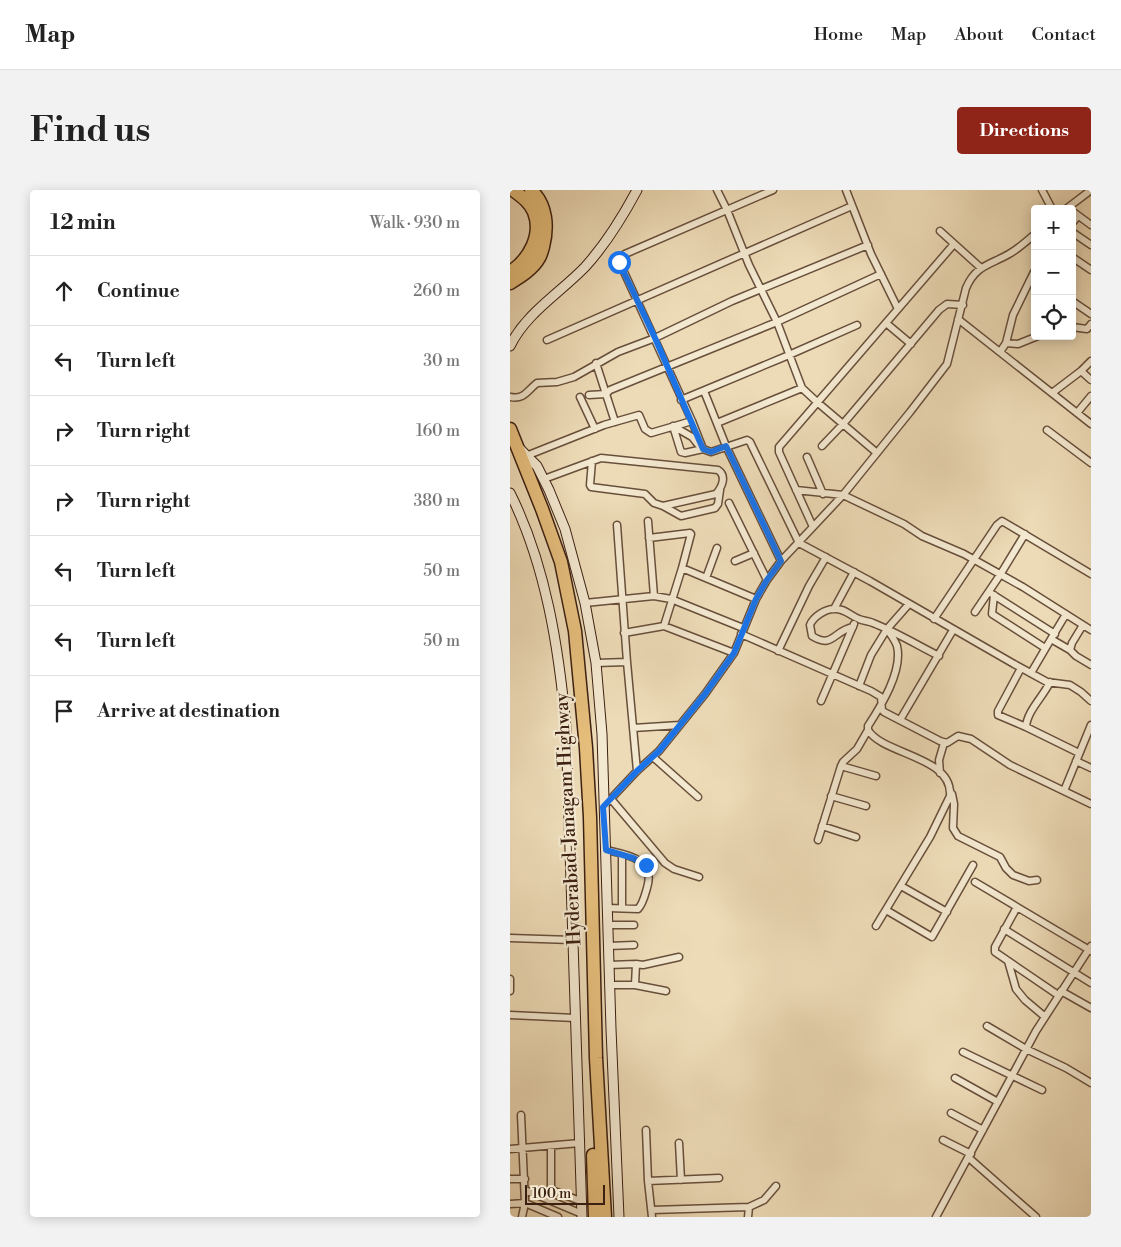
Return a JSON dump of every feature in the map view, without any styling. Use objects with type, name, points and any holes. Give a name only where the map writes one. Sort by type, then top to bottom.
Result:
[{"type":"highway","points":[[510,272],[519,267],[531,250],[537,229],[534,212],[525,199],[513,190]]},
{"type":"highway","points":[[510,283],[524,274],[540,258],[547,234],[544,212],[536,195],[530,190]]},
{"type":"highway","name":"Hyderabad-Janagam Highway","points":[[510,429],[561,562],[571,604],[579,665],[590,817],[596,1058],[604,1217]]},
{"type":"highway","name":"Hyderabad-Janagam Highway","points":[[518,451],[558,584],[572,661],[588,956],[586,1216]]},
{"type":"street","points":[[510,346],[529,318],[584,268],[601,248],[622,219],[637,190]]},
{"type":"street","points":[[716,190],[727,210],[744,252],[777,322],[802,388],[877,453]]},
{"type":"street","points":[[703,449],[655,338],[619,262],[625,254],[773,190]]},
{"type":"street","points":[[846,190],[868,245],[898,309]]},
{"type":"street","points":[[1042,190],[1050,205]]},
{"type":"street","points":[[1076,206],[1091,190]]},
{"type":"street","points":[[547,340],[852,206]]},
{"type":"street","points":[[1076,215],[1091,226]]},
{"type":"street","points":[[940,231],[981,268]]},
{"type":"street","points":[[1076,235],[1091,245]]},
{"type":"street","points":[[603,807],[653,757],[705,694],[734,653],[756,599],[767,580],[781,561],[842,495],[877,453],[947,364],[966,288],[971,277],[981,268],[1010,254],[1031,237]]},
{"type":"street","points":[[813,527],[779,452],[779,447],[954,244]]},
{"type":"street","points":[[510,397],[523,396],[537,383],[565,380],[618,352],[655,338],[732,301],[868,245]]},
{"type":"street","points":[[1076,261],[1091,270]]},
{"type":"street","points":[[589,395],[606,394],[610,390],[777,322],[881,274]]},
{"type":"street","points":[[1000,352],[1006,343],[1013,315],[1031,280]]},
{"type":"street","points":[[822,446],[843,424],[938,310],[947,304],[963,305]]},
{"type":"street","points":[[1076,304],[1091,314]]},
{"type":"street","points":[[958,319],[1091,424]]},
{"type":"street","points":[[886,323],[911,344]]},
{"type":"street","points":[[1076,328],[1087,329],[1091,324]]},
{"type":"street","points":[[681,400],[789,356],[857,325]]},
{"type":"street","points":[[1006,343],[1018,344],[1031,339]]},
{"type":"street","points":[[1052,393],[1091,361]]},
{"type":"street","points":[[596,363],[614,422]]},
{"type":"street","points":[[1081,371],[1091,380]]},
{"type":"street","points":[[717,423],[802,388]]},
{"type":"street","points":[[704,391],[726,446],[781,561]]},
{"type":"street","points":[[1077,413],[1091,396]]},
{"type":"street","points":[[580,397],[595,429]]},
{"type":"street","points":[[518,451],[639,415],[648,432],[692,421]]},
{"type":"street","points":[[673,426],[681,452],[685,453],[703,449]]},
{"type":"street","points":[[673,426],[692,438],[703,449],[711,452],[745,439],[750,442],[799,542],[1021,668],[1050,682],[1070,685],[1091,701]]},
{"type":"street","points":[[1047,430],[1091,463]]},
{"type":"street","points":[[518,451],[537,466],[564,529],[584,603],[596,663],[602,734],[608,946],[620,1217]]},
{"type":"street","points":[[807,457],[823,494]]},
{"type":"street","points":[[544,479],[592,461],[601,458],[718,470],[722,472],[723,477],[718,504],[715,508],[681,516],[654,503],[645,494],[591,487],[592,461]]},
{"type":"street","points":[[663,506],[716,494],[720,490]]},
{"type":"street","points":[[796,490],[842,495],[904,524],[922,536],[964,554],[1023,587],[1091,630]]},
{"type":"street","points":[[510,493],[520,514],[539,568],[554,631],[562,687],[566,728],[580,1144],[583,1202],[586,1216]]},
{"type":"street","points":[[729,503],[767,580]]},
{"type":"street","points":[[648,521],[654,596]]},
{"type":"street","points":[[934,619],[973,560],[1002,521],[1091,574]]},
{"type":"street","points":[[616,526],[637,771]]},
{"type":"street","points":[[649,538],[691,534],[664,626]]},
{"type":"street","points":[[975,612],[991,593],[1025,534]]},
{"type":"street","points":[[706,578],[717,548]]},
{"type":"street","points":[[736,561],[754,553]]},
{"type":"street","points":[[778,651],[809,586],[826,557]]},
{"type":"street","points":[[682,568],[756,599]]},
{"type":"street","points":[[834,609],[854,572]]},
{"type":"street","points":[[991,593],[1091,665]]},
{"type":"street","points":[[991,593],[992,614],[1046,648]]},
{"type":"street","points":[[584,603],[654,596],[672,599],[742,631],[778,651],[881,697],[883,701],[882,710],[884,712],[944,743],[948,743],[958,736],[971,739],[1010,765],[1091,804]]},
{"type":"street","points":[[859,686],[871,655],[887,629],[909,604]]},
{"type":"street","points":[[853,627],[840,631],[829,641],[823,642],[812,636],[810,625],[812,620],[824,612],[834,609],[848,612],[857,619],[871,622],[887,629],[939,656]]},
{"type":"street","points":[[1031,673],[1066,614]]},
{"type":"street","points":[[821,701],[857,619]]},
{"type":"street","points":[[1070,650],[1083,625]]},
{"type":"street","points":[[624,633],[664,626],[734,653]]},
{"type":"street","points":[[818,840],[841,766],[856,749],[868,730],[868,726],[883,701],[896,668],[898,655],[896,644],[887,629]]},
{"type":"street","points":[[900,720],[953,630]]},
{"type":"street","points":[[596,663],[627,662]]},
{"type":"street","points":[[1021,668],[998,711],[998,715],[1079,753]]},
{"type":"street","points":[[1026,727],[1030,715],[1046,692],[1050,682]]},
{"type":"street","points":[[633,728],[680,725]]},
{"type":"street","points":[[1064,791],[1091,725]]},
{"type":"street","points":[[868,730],[877,739],[927,763],[948,781],[954,804],[953,828],[958,836],[1000,857],[1013,876],[1029,881],[1037,880]]},
{"type":"street","points":[[940,773],[938,760],[944,743]]},
{"type":"street","points":[[653,757],[698,797]]},
{"type":"street","points":[[1076,761],[1091,768]]},
{"type":"street","points":[[841,766],[876,776]]},
{"type":"street","points":[[876,926],[930,837],[950,796],[951,790]]},
{"type":"street","points":[[831,796],[866,806]]},
{"type":"street","points":[[611,799],[665,863],[674,869],[698,877]]},
{"type":"street","points":[[822,826],[856,837]]},
{"type":"street","points":[[606,850],[633,858],[646,865],[650,881],[638,909],[608,908]]},
{"type":"street","points":[[622,854],[622,908]]},
{"type":"street","points":[[886,910],[932,937],[973,865]]},
{"type":"street","points":[[936,1217],[1044,1016],[1090,948],[975,882]]},
{"type":"street","points":[[901,886],[947,912]]},
{"type":"street","points":[[1017,907],[994,952],[1060,993],[1091,1008]]},
{"type":"street","points":[[608,925],[634,925]]},
{"type":"street","points":[[1004,930],[1091,983]]},
{"type":"street","points":[[510,938],[572,940]]},
{"type":"street","points":[[608,946],[634,945]]},
{"type":"street","points":[[609,965],[636,964],[643,966],[679,957]]},
{"type":"street","points":[[1008,961],[1016,989],[1025,1000],[1044,1016]]},
{"type":"street","points":[[635,985],[636,964]]},
{"type":"street","points":[[510,979],[510,992]]},
{"type":"street","points":[[610,986],[635,985],[666,991]]},
{"type":"street","points":[[510,1015],[575,1018]]},
{"type":"street","points":[[986,1026],[1091,1083]]},
{"type":"street","points":[[963,1052],[1042,1090]]},
{"type":"street","points":[[956,1078],[998,1102]]},
{"type":"street","points":[[951,1113],[983,1130]]},
{"type":"street","points":[[521,1115],[525,1190],[524,1216]]},
{"type":"street","points":[[646,1130],[648,1181],[652,1213],[749,1207],[764,1200],[776,1186]]},
{"type":"street","points":[[943,1140],[970,1156],[1036,1217]]},
{"type":"street","points":[[679,1143],[681,1180]]},
{"type":"street","points":[[510,1149],[580,1144]]},
{"type":"street","points":[[551,1146],[551,1188],[554,1192],[583,1202]]},
{"type":"street","points":[[648,1181],[719,1178]]},
{"type":"street","points":[[510,1180],[524,1179]]},
{"type":"street","points":[[525,1190],[586,1216]]},
{"type":"street","points":[[510,1204],[525,1203],[558,1217]]},
{"type":"street","points":[[748,1217],[749,1207]]},
{"type":"route","points":[[619,262],[655,338],[703,449],[711,452],[726,446],[781,561],[756,599],[734,653],[705,694],[659,751],[603,807],[606,850],[633,858],[646,865]]}]
